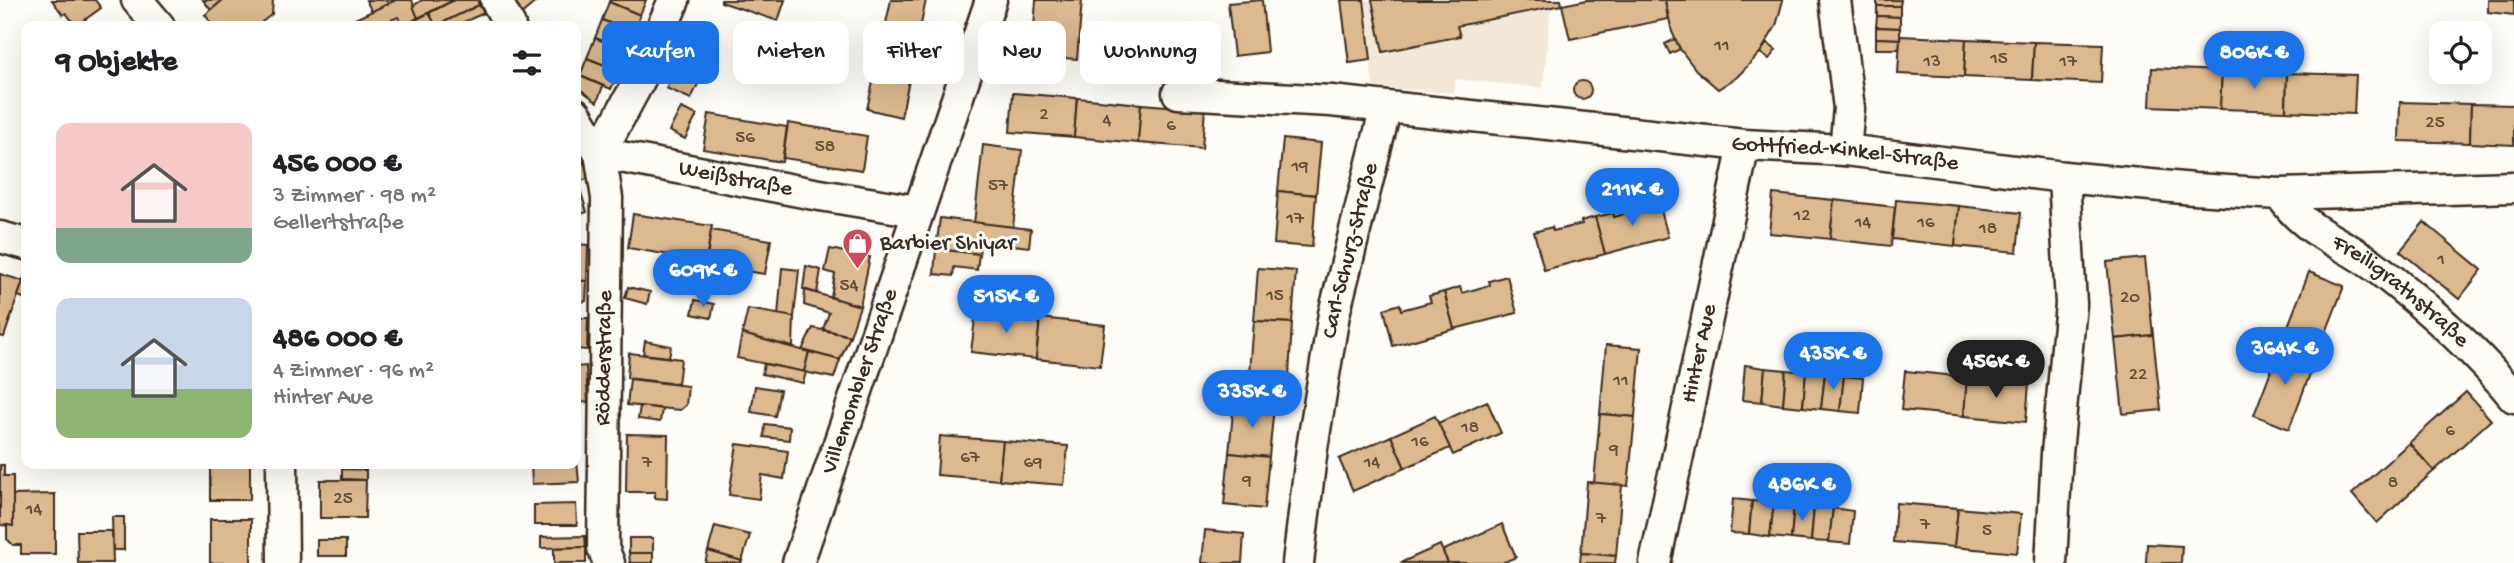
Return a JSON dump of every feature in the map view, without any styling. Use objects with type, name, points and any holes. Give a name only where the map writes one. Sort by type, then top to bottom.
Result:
[{"type":"street","points":[[137,0],[155,21]]},
{"type":"street","points":[[496,0],[507,21]]},
{"type":"street","points":[[581,122],[600,153],[640,79],[674,0]]},
{"type":"street","name":"Villemombler Straße","points":[[798,563],[991,0]]},
{"type":"street","points":[[1835,0],[1849,108],[1845,150]]},
{"type":"street","name":"Gottfried-Kinkel-Straße","points":[[1178,93],[1331,101],[1744,145],[1845,150],[2064,177],[2194,189],[2280,194],[2514,187]]},
{"type":"street","name":"Carl-Schurz-Straße","points":[[1298,563],[1312,448],[1334,314],[1386,107]]},
{"type":"street","name":"Hinter Aue","points":[[1655,563],[1744,145]]},
{"type":"street","name":"Weißstraße","points":[[600,153],[917,212]]},
{"type":"street","name":"Rödderstraße","points":[[600,153],[607,198],[603,548],[609,563]]},
{"type":"street","points":[[2051,563],[2057,453],[2071,304],[2064,177]]},
{"type":"street","name":"Freiligrathstraße","points":[[2280,194],[2305,224],[2374,265],[2436,315],[2485,362],[2514,397]]},
{"type":"street","points":[[0,237],[21,243]]},
{"type":"street","points":[[282,469],[283,563]]},
{"type":"shaded area","points":[[1364,0],[1561,0],[1562,5],[1551,7],[1543,88],[1456,79],[1454,93],[1373,87]]},
{"type":"building","points":[[52,0],[95,0],[101,8],[83,21],[72,21],[66,13],[63,15]]},
{"type":"building","points":[[203,0],[222,0],[222,1],[211,10]]},
{"type":"building","points":[[223,0],[273,0],[272,14],[263,21],[210,21],[205,15]]},
{"type":"building","points":[[366,0],[396,0],[372,12]]},
{"type":"building","points":[[396,0],[412,0],[418,18],[412,21],[400,21],[398,17],[389,21],[351,21]]},
{"type":"building","points":[[422,0],[454,0],[418,18],[413,6]]},
{"type":"building","points":[[454,0],[477,0],[479,5],[446,21],[433,21],[429,13]]},
{"type":"building","points":[[511,0],[538,0],[519,16]]},
{"type":"building","points":[[646,0],[640,15],[609,2]]},
{"type":"building","points":[[721,0],[785,0],[778,21]]},
{"type":"building","points":[[891,0],[926,0],[922,21],[886,21]]},
{"type":"building","points":[[1036,0],[1082,0],[1077,59],[1066,58],[1066,21],[1034,21]]},
{"type":"building","points":[[1262,0],[1267,52],[1234,56],[1228,3]]},
{"type":"building","points":[[1341,0],[1364,0],[1371,60],[1349,63]]},
{"type":"building","points":[[1372,0],[1561,0],[1562,5],[1457,26],[1460,36],[1383,52]]},
{"type":"building","points":[[1587,0],[1665,0],[1668,19],[1570,39],[1562,5]]},
{"type":"building","points":[[1665,0],[1783,0],[1776,26],[1760,53],[1737,77],[1718,89],[1696,70],[1680,49],[1672,32]]},
{"type":"building","points":[[1877,0],[1901,0],[1900,6],[1877,6]]},
{"type":"building","points":[[2488,0],[2514,0],[2514,15],[2488,12]]},
{"type":"building","points":[[609,2],[640,15],[638,21],[602,20]]},
{"type":"building","points":[[479,5],[484,13],[466,21],[446,21]]},
{"type":"building","points":[[1877,6],[1900,6],[1900,17],[1877,16]]},
{"type":"building","points":[[429,13],[433,21],[413,21]]},
{"type":"building","points":[[1877,16],[1900,17],[1900,28],[1876,27]]},
{"type":"building","points":[[602,20],[604,21],[602,21],[602,41],[595,38]]},
{"type":"building","points":[[1876,27],[1900,28],[1900,39],[1876,38]]},
{"type":"building","points":[[1900,36],[1966,39],[1964,77],[1898,74]]},
{"type":"building","points":[[595,38],[602,41],[602,64],[587,58]]},
{"type":"building","points":[[1876,38],[1900,39],[1899,49],[1876,49]]},
{"type":"building","points":[[1675,39],[1680,49],[1670,54],[1665,44]]},
{"type":"building","points":[[1966,39],[2034,42],[2032,80],[1964,77]]},
{"type":"building","points":[[2034,42],[2103,44],[2101,83],[2032,80]]},
{"type":"building","points":[[1767,43],[1776,50],[1769,59],[1760,53]]},
{"type":"building","points":[[587,58],[602,64],[602,84],[613,84],[611,89],[581,76]]},
{"type":"building","points":[[2152,68],[2222,71],[2220,109],[2150,106]]},
{"type":"building","points":[[2222,71],[2287,73],[2286,111],[2220,109]]},
{"type":"building","points":[[2287,73],[2356,75],[2354,114],[2286,111]]},
{"type":"building","points":[[581,76],[603,86],[597,102],[581,90]]},
{"type":"building","points":[[1578,81],[1586,81],[1591,90],[1589,97],[1578,99],[1573,94],[1573,86]]},
{"type":"building","points":[[668,84],[698,84],[691,99],[666,88]]},
{"type":"building","points":[[873,84],[908,84],[901,117],[867,109]]},
{"type":"building","points":[[1013,93],[1077,98],[1074,137],[1010,132]]},
{"type":"building","points":[[1077,98],[1141,104],[1138,143],[1074,137]]},
{"type":"building","points":[[2400,102],[2471,104],[2470,143],[2399,141]]},
{"type":"building","points":[[1141,104],[1205,109],[1202,148],[1138,143]]},
{"type":"building","points":[[2471,104],[2514,105],[2514,145],[2470,143]]},
{"type":"building","points":[[681,108],[697,115],[685,139],[669,131]]},
{"type":"building","points":[[709,114],[787,127],[782,162],[703,149]]},
{"type":"building","points":[[788,123],[867,136],[862,170],[783,158]]},
{"type":"building","points":[[1283,139],[1321,143],[1316,195],[1278,191]]},
{"type":"building","points":[[983,145],[1022,150],[1013,227],[974,223]]},
{"type":"building","points":[[581,158],[591,177],[581,182]]},
{"type":"building","points":[[1278,191],[1316,195],[1312,247],[1274,244]]},
{"type":"building","points":[[581,193],[587,212],[581,214]]},
{"type":"building","points":[[1773,194],[1834,200],[1830,239],[1769,233]]},
{"type":"building","points":[[1834,200],[1895,207],[1891,246],[1830,239]]},
{"type":"building","points":[[1896,200],[1959,206],[1955,246],[1892,239]]},
{"type":"building","points":[[1659,202],[1668,237],[1605,254],[1595,217],[1614,213],[1614,217]]},
{"type":"building","points":[[1959,206],[2021,213],[2017,252],[1955,246]]},
{"type":"building","points":[[633,214],[712,226],[706,261],[628,248]]},
{"type":"building","points":[[1595,217],[1605,254],[1544,270],[1534,232],[1552,227],[1553,231],[1582,224],[1581,221]]},
{"type":"building","points":[[940,218],[1031,229],[1029,247],[981,241],[979,254],[936,249]]},
{"type":"building","points":[[2424,222],[2482,270],[2459,299],[2400,251]]},
{"type":"building","points":[[711,230],[771,240],[765,274],[706,265]]},
{"type":"building","points":[[581,244],[588,245],[587,281],[581,280]]},
{"type":"building","points":[[830,249],[870,257],[860,306],[831,297],[835,274],[825,271]]},
{"type":"building","points":[[936,249],[979,254],[977,270],[954,267],[953,276],[934,274]]},
{"type":"building","points":[[2145,258],[2153,335],[2115,339],[2107,262]]},
{"type":"building","points":[[806,266],[821,270],[817,293],[803,289]]},
{"type":"building","points":[[782,268],[799,270],[794,317],[778,316]]},
{"type":"building","points":[[1258,268],[1296,271],[1292,323],[1254,321]]},
{"type":"building","points":[[2309,272],[2344,286],[2316,358],[2281,344]]},
{"type":"building","points":[[0,274],[21,280],[21,287],[4,337],[0,336]]},
{"type":"building","points":[[1507,276],[1517,313],[1454,329],[1444,292],[1460,287],[1462,293],[1490,285],[1489,281]]},
{"type":"building","points":[[581,281],[587,281],[586,301],[581,302]]},
{"type":"building","points":[[628,287],[650,292],[647,304],[625,298]]},
{"type":"building","points":[[805,290],[860,306],[850,336],[823,329],[829,313],[804,305]]},
{"type":"building","points":[[1444,292],[1454,329],[1393,346],[1384,309],[1400,304],[1401,310],[1431,302],[1429,296]]},
{"type":"building","points":[[695,300],[714,304],[711,318],[692,314]]},
{"type":"building","points":[[748,309],[794,317],[793,347],[742,334]]},
{"type":"building","points":[[976,311],[1040,318],[1036,359],[971,352]]},
{"type":"building","points":[[581,318],[588,318],[587,350],[581,349]]},
{"type":"building","points":[[1040,318],[1105,325],[1100,366],[1036,359]]},
{"type":"building","points":[[1254,321],[1292,323],[1289,376],[1250,373]]},
{"type":"building","points":[[813,328],[850,336],[840,360],[802,350]]},
{"type":"building","points":[[742,334],[809,352],[804,372],[737,358]]},
{"type":"building","points":[[2153,335],[2161,410],[2123,414],[2115,339]]},
{"type":"building","points":[[645,341],[671,346],[669,357],[643,354]]},
{"type":"building","points":[[2281,344],[2316,358],[2289,429],[2254,415]]},
{"type":"building","points":[[1606,345],[1641,348],[1635,417],[1600,414]]},
{"type":"building","points":[[809,352],[840,360],[834,378],[804,372]]},
{"type":"building","points":[[629,353],[681,359],[678,384],[627,378]]},
{"type":"building","points":[[764,364],[806,372],[803,383],[762,374]]},
{"type":"building","points":[[1745,365],[1765,368],[1762,402],[1742,400]]},
{"type":"building","points":[[581,366],[586,366],[588,402],[581,403]]},
{"type":"building","points":[[1765,368],[1786,370],[1783,405],[1762,402]]},
{"type":"building","points":[[1786,370],[1806,372],[1803,407],[1783,405]]},
{"type":"building","points":[[1905,371],[1967,377],[1964,416],[1901,410]]},
{"type":"building","points":[[1806,372],[1825,374],[1821,409],[1803,407]]},
{"type":"building","points":[[1825,374],[1844,376],[1840,411],[1821,409]]},
{"type":"building","points":[[1844,376],[1863,378],[1860,413],[1840,411]]},
{"type":"building","points":[[1967,377],[2029,383],[2026,422],[1964,416]]},
{"type":"building","points":[[630,379],[688,386],[686,405],[680,410],[627,405]]},
{"type":"building","points":[[755,386],[780,390],[775,416],[751,412]]},
{"type":"building","points":[[2466,392],[2491,420],[2434,471],[2409,443]]},
{"type":"building","points":[[1487,401],[1501,433],[1453,455],[1438,423]]},
{"type":"building","points":[[1234,402],[1274,406],[1269,457],[1229,453]]},
{"type":"building","points":[[640,406],[662,409],[660,422],[638,419]]},
{"type":"building","points":[[1600,414],[1635,417],[1628,486],[1594,483]]},
{"type":"building","points":[[1435,416],[1450,448],[1405,468],[1391,436]]},
{"type":"building","points":[[765,424],[790,427],[789,440],[764,437]]},
{"type":"building","points":[[627,434],[668,435],[667,499],[655,498],[655,492],[626,492]]},
{"type":"building","points":[[940,436],[1003,441],[999,480],[937,475]]},
{"type":"building","points":[[1391,436],[1405,468],[1353,491],[1339,459]]},
{"type":"building","points":[[1003,441],[1068,446],[1064,485],[999,480]]},
{"type":"building","points":[[2409,443],[2434,471],[2377,523],[2352,494]]},
{"type":"building","points":[[737,444],[788,451],[784,479],[762,475],[759,499],[729,495]]},
{"type":"building","points":[[1229,453],[1269,457],[1264,509],[1224,505]]},
{"type":"building","points":[[0,465],[4,465],[4,476],[13,476],[13,526],[0,525]]},
{"type":"building","points":[[210,469],[250,469],[250,500],[210,500]]},
{"type":"building","points":[[342,469],[366,470],[366,480],[342,479]]},
{"type":"building","points":[[531,469],[578,469],[579,482],[532,484]]},
{"type":"building","points":[[320,480],[366,480],[365,518],[320,518]]},
{"type":"building","points":[[1587,482],[1622,485],[1616,556],[1581,553]]},
{"type":"building","points":[[55,494],[55,554],[21,554],[21,545],[13,545],[7,539],[7,525],[13,526],[13,495]]},
{"type":"building","points":[[1733,499],[1752,501],[1749,534],[1730,533]]},
{"type":"building","points":[[1752,501],[1774,503],[1770,537],[1749,534]]},
{"type":"building","points":[[1774,503],[1794,505],[1791,539],[1770,537]]},
{"type":"building","points":[[1896,503],[1958,508],[1954,547],[1893,542]]},
{"type":"building","points":[[576,504],[577,525],[534,525],[534,505]]},
{"type":"building","points":[[1794,505],[1814,507],[1811,541],[1791,539]]},
{"type":"building","points":[[1814,507],[1833,508],[1829,542],[1811,541]]},
{"type":"building","points":[[1833,508],[1853,511],[1850,544],[1829,542]]},
{"type":"building","points":[[1958,508],[2021,514],[2017,553],[1954,547]]},
{"type":"building","points":[[112,517],[124,517],[124,550],[113,550]]},
{"type":"building","points":[[210,519],[251,519],[251,563],[210,563]]},
{"type":"building","points":[[1502,524],[1516,557],[1502,563],[1448,563],[1442,551]]},
{"type":"building","points":[[715,526],[750,535],[742,561],[708,551]]},
{"type":"building","points":[[1205,530],[1244,534],[1242,563],[1202,563]]},
{"type":"building","points":[[77,531],[112,531],[113,563],[78,563]]},
{"type":"building","points":[[585,536],[586,547],[541,548],[541,537]]},
{"type":"building","points":[[629,538],[653,538],[653,553],[629,553]]},
{"type":"building","points":[[317,540],[346,540],[346,556],[317,556]]},
{"type":"building","points":[[2147,544],[2182,546],[2181,563],[2146,563]]},
{"type":"building","points":[[1440,545],[1448,563],[1400,563]]},
{"type":"building","points":[[586,547],[586,563],[554,563],[554,548]]},
{"type":"building","points":[[708,551],[742,561],[705,563]]},
{"type":"building","points":[[629,553],[653,553],[653,563],[630,563]]},
{"type":"building","points":[[1581,553],[1616,556],[1615,563],[1580,563]]},
{"type":"place","name":"Barbier Shiyar","points":[[857,271]]}]
